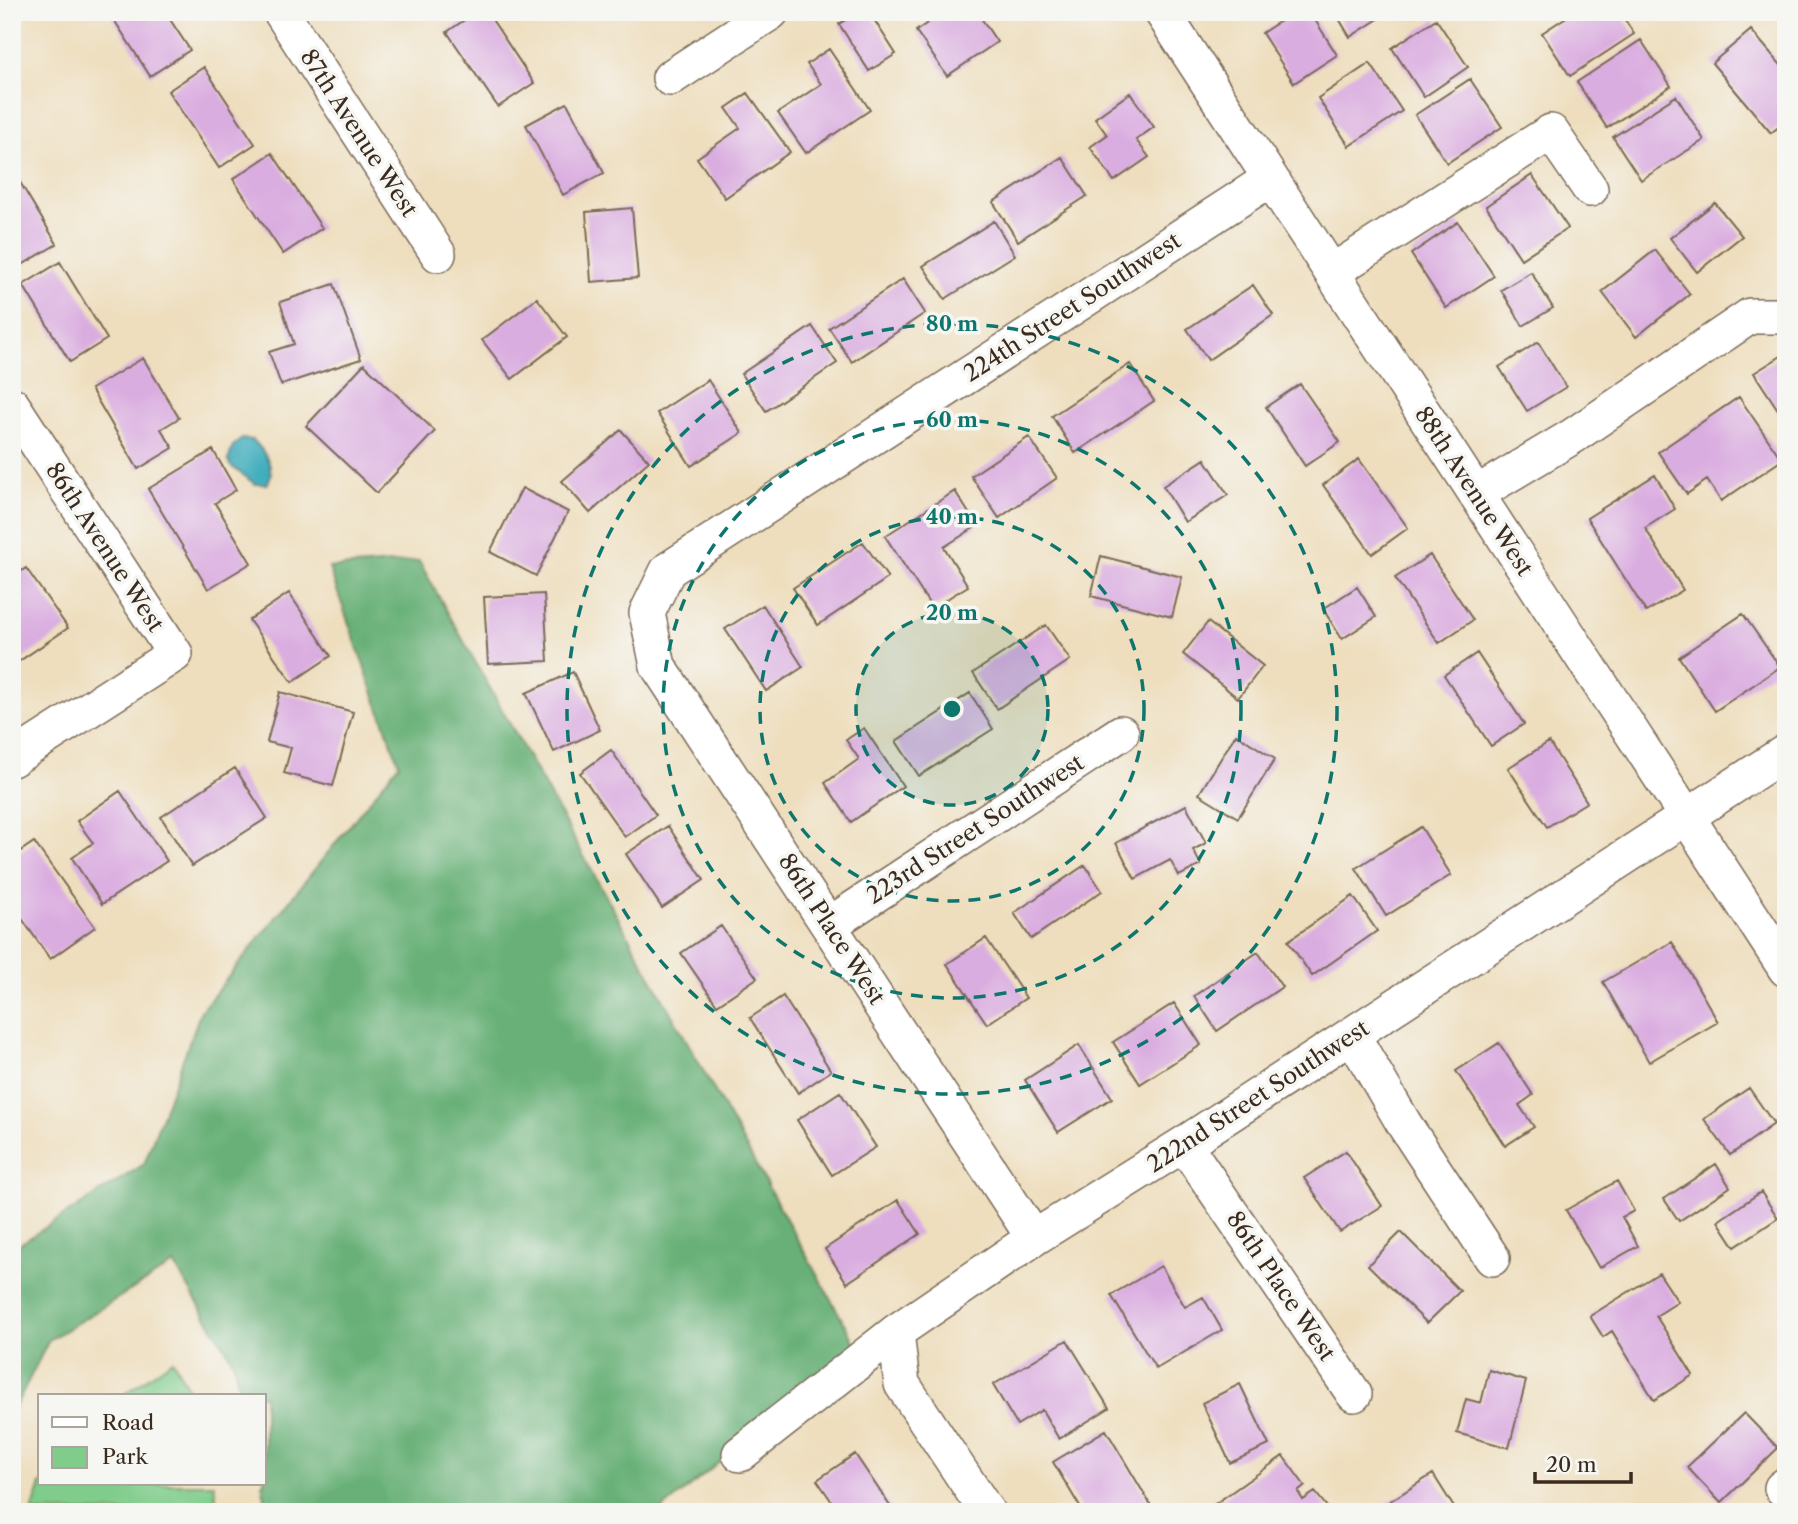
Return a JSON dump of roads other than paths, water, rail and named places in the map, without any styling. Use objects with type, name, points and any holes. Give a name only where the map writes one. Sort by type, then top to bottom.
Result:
[{"type":"street","name":"87th Avenue West","points":[[281,12],[438,254]]},
{"type":"street","points":[[670,78],[771,12]]},
{"type":"street","name":"88th Avenue West","points":[[1162,12],[1786,969]]},
{"type":"street","points":[[1332,272],[1551,132],[1590,189]]},
{"type":"street","name":"224th Street Southwest","points":[[647,613],[668,570],[1270,179]]},
{"type":"street","points":[[1476,494],[1614,409],[1750,316],[1786,316]]},
{"type":"street","name":"86th Avenue West","points":[[12,405],[175,654],[12,759]]},
{"type":"street","name":"86th Place West","points":[[647,613],[658,666],[1034,1238]]},
{"type":"street","name":"223rd Street Southwest","points":[[830,925],[1121,733]]},
{"type":"street","name":"222nd Street Southwest","points":[[740,1454],[896,1332],[1034,1238],[1184,1144],[1786,752]]},
{"type":"street","points":[[1352,1035],[1404,1124],[1492,1258]]},
{"type":"street","name":"86th Place West","points":[[1184,1144],[1354,1394]]},
{"type":"street","points":[[896,1332],[902,1384],[986,1512]]},
{"type":"water","points":[[242,439],[253,440],[265,455],[271,472],[267,484],[255,484],[228,461],[233,446]]}]
